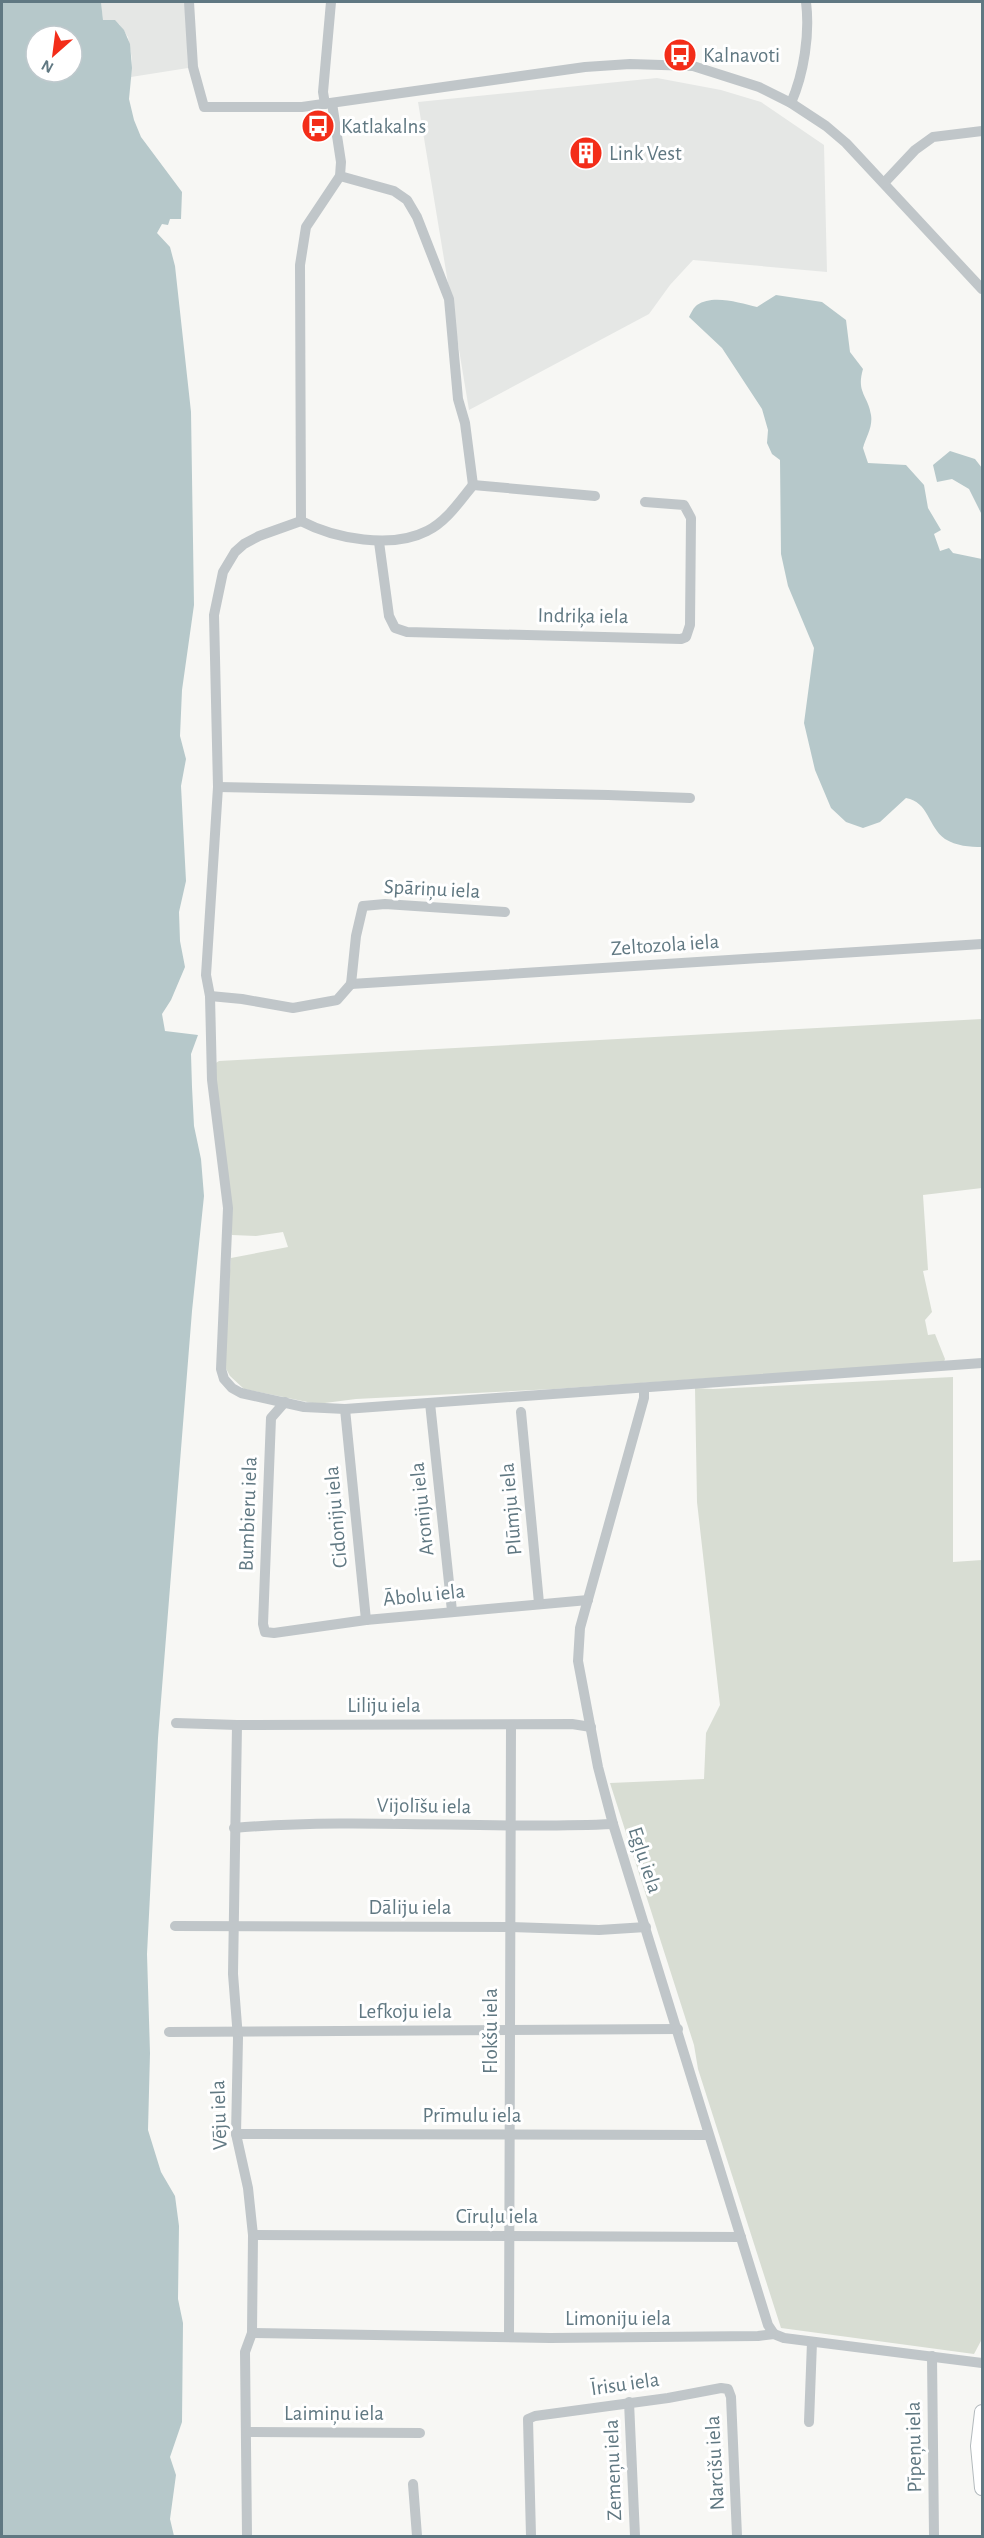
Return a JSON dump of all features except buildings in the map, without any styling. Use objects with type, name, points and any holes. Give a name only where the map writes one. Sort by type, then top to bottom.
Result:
[{"type":"main road","points":[[982,2412],[978,2446],[982,2488]]},
{"type":"street","points":[[189,2],[193,68],[204,106],[302,107],[585,67],[641,64],[693,66],[759,87],[826,126],[884,183],[982,289]]},
{"type":"street","points":[[301,522],[299,407],[301,247],[310,219],[331,193],[340,176],[341,162],[328,103],[323,92],[331,2]]},
{"type":"street","points":[[790,103],[796,90],[807,35],[806,2]]},
{"type":"street","points":[[884,183],[915,150],[933,137],[982,131]]},
{"type":"street","points":[[340,176],[394,190],[407,200],[417,217],[449,299],[458,399],[465,423],[473,485],[453,510],[428,531],[401,540],[379,542],[315,529],[301,522],[259,536],[244,544],[229,562],[218,589],[214,654],[218,787],[206,957],[210,996],[212,1080],[228,1208],[221,1354],[224,1379],[232,1388],[241,1393],[321,1409],[345,1409],[982,1363]]},
{"type":"street","points":[[473,485],[595,496]]},
{"type":"street","name":"Indriķa iela","points":[[379,542],[388,616],[395,628],[407,632],[681,639],[686,637],[690,625],[691,518],[684,505],[645,502]]},
{"type":"street","points":[[218,787],[690,798]]},
{"type":"street","name":"Spāriņu iela","points":[[351,984],[356,936],[363,906],[385,904],[505,912]]},
{"type":"street","name":"Zeltozola iela","points":[[351,984],[982,944]]},
{"type":"street","points":[[210,996],[293,1008],[337,1000],[351,984]]},
{"type":"street","name":"Egļu iela","points":[[644,1389],[644,1398],[580,1628],[577,1648],[598,1767],[613,1824],[678,2029],[708,2135],[768,2325],[774,2334]]},
{"type":"street","name":"Bumbieru iela","points":[[266,1632],[263,1624],[271,1418],[285,1402]]},
{"type":"street","name":"Aroniju iela","points":[[430,1403],[452,1611]]},
{"type":"street","name":"Cidoniju iela","points":[[345,1409],[366,1620]]},
{"type":"street","name":"Plūmju iela","points":[[521,1412],[539,1603]]},
{"type":"street","name":"Ābolu iela","points":[[266,1632],[274,1634],[366,1620],[588,1599]]},
{"type":"street","name":"Liliju iela","points":[[176,1723],[237,1725],[572,1724],[591,1727]]},
{"type":"street","name":"Vēju iela","points":[[237,1725],[233,1927],[237,2032],[236,2134],[248,2188],[253,2235],[252,2333],[245,2352],[247,2536]]},
{"type":"street","name":"Flokšu iela","points":[[509,2337],[511,1725]]},
{"type":"street","name":"Vijolīšu iela","points":[[234,1827],[281,1824],[512,1826],[613,1824]]},
{"type":"street","name":"Dāliju iela","points":[[175,1926],[511,1927],[599,1930],[646,1927]]},
{"type":"street","name":"Lefkoju iela","points":[[169,2032],[678,2029]]},
{"type":"street","name":"Prīmulu iela","points":[[236,2134],[708,2135]]},
{"type":"street","name":"Cīruļu iela","points":[[253,2235],[741,2236]]},
{"type":"street","name":"Limoniju iela","points":[[252,2333],[509,2337],[746,2337],[774,2334],[784,2338],[812,2342],[982,2363]]},
{"type":"street","points":[[809,2422],[812,2342]]},
{"type":"street","name":"Pīpeņu iela","points":[[932,2356],[934,2536]]},
{"type":"street","name":"Īrisu iela","points":[[531,2536],[528,2419],[535,2416],[722,2388],[728,2390]]},
{"type":"street","name":"Narcišu iela","points":[[728,2390],[731,2397],[737,2536]]},
{"type":"street","name":"Zemeņu iela","points":[[629,2402],[635,2536]]},
{"type":"street","name":"Laimiņu iela","points":[[247,2432],[420,2433]]},
{"type":"street","points":[[413,2484],[417,2536]]},
{"type":"shaded area","points":[[2,2],[101,2],[103,20],[115,20],[124,30],[130,44],[132,68],[129,99],[141,137],[182,192],[181,219],[170,219],[168,225],[162,224],[157,233],[170,247],[175,266],[191,412],[194,605],[182,690],[180,736],[186,759],[181,786],[186,881],[179,912],[180,941],[185,967],[171,1000],[162,1014],[165,1031],[198,1035],[191,1054],[192,1087],[194,1126],[201,1159],[204,1196],[192,1311],[158,1738],[147,1954],[150,2053],[148,2130],[161,2172],[175,2196],[179,2226],[178,2299],[183,2323],[182,2422],[170,2457],[176,2475],[170,2519],[174,2536],[2,2536]]},
{"type":"shaded area","points":[[101,2],[183,2],[186,7],[188,68],[131,77],[132,59],[128,37],[119,24],[103,21]]},
{"type":"shaded area","points":[[657,78],[721,90],[761,102],[824,145],[827,272],[693,260],[670,285],[649,314],[469,410],[418,102]]},
{"type":"shaded area","points":[[776,295],[822,302],[846,320],[850,352],[863,369],[861,384],[870,408],[870,428],[863,448],[868,463],[906,465],[924,485],[928,508],[941,530],[934,534],[940,551],[949,548],[953,553],[982,559],[982,847],[958,845],[945,839],[939,834],[919,804],[906,798],[880,822],[863,828],[846,822],[831,808],[815,770],[804,723],[814,648],[788,586],[781,554],[780,460],[772,454],[767,443],[768,430],[762,409],[722,348],[689,317],[696,306],[703,302],[727,300],[757,307]]},
{"type":"shaded area","points":[[950,451],[975,459],[982,468],[982,515],[969,489],[952,479],[937,482],[933,465]]},
{"type":"shaded area","points":[[982,1019],[982,1188],[923,1195],[928,1270],[923,1271],[932,1312],[925,1320],[928,1335],[935,1334],[945,1359],[944,1362],[554,1389],[356,1399],[317,1404],[244,1389],[230,1376],[223,1363],[231,1258],[288,1247],[283,1232],[256,1236],[232,1235],[214,1064],[219,1061]]},
{"type":"shaded area","points":[[953,1377],[953,1562],[982,1560],[982,2339],[974,2354],[781,2328],[610,1783],[704,1779],[706,1733],[720,1705],[697,1502],[695,1388]]},
{"type":"place","name":"Kalnavoti","points":[[680,55]]},
{"type":"place","name":"Katlakalns","points":[[318,126]]},
{"type":"place","name":"Link Vest","points":[[586,153]]}]
